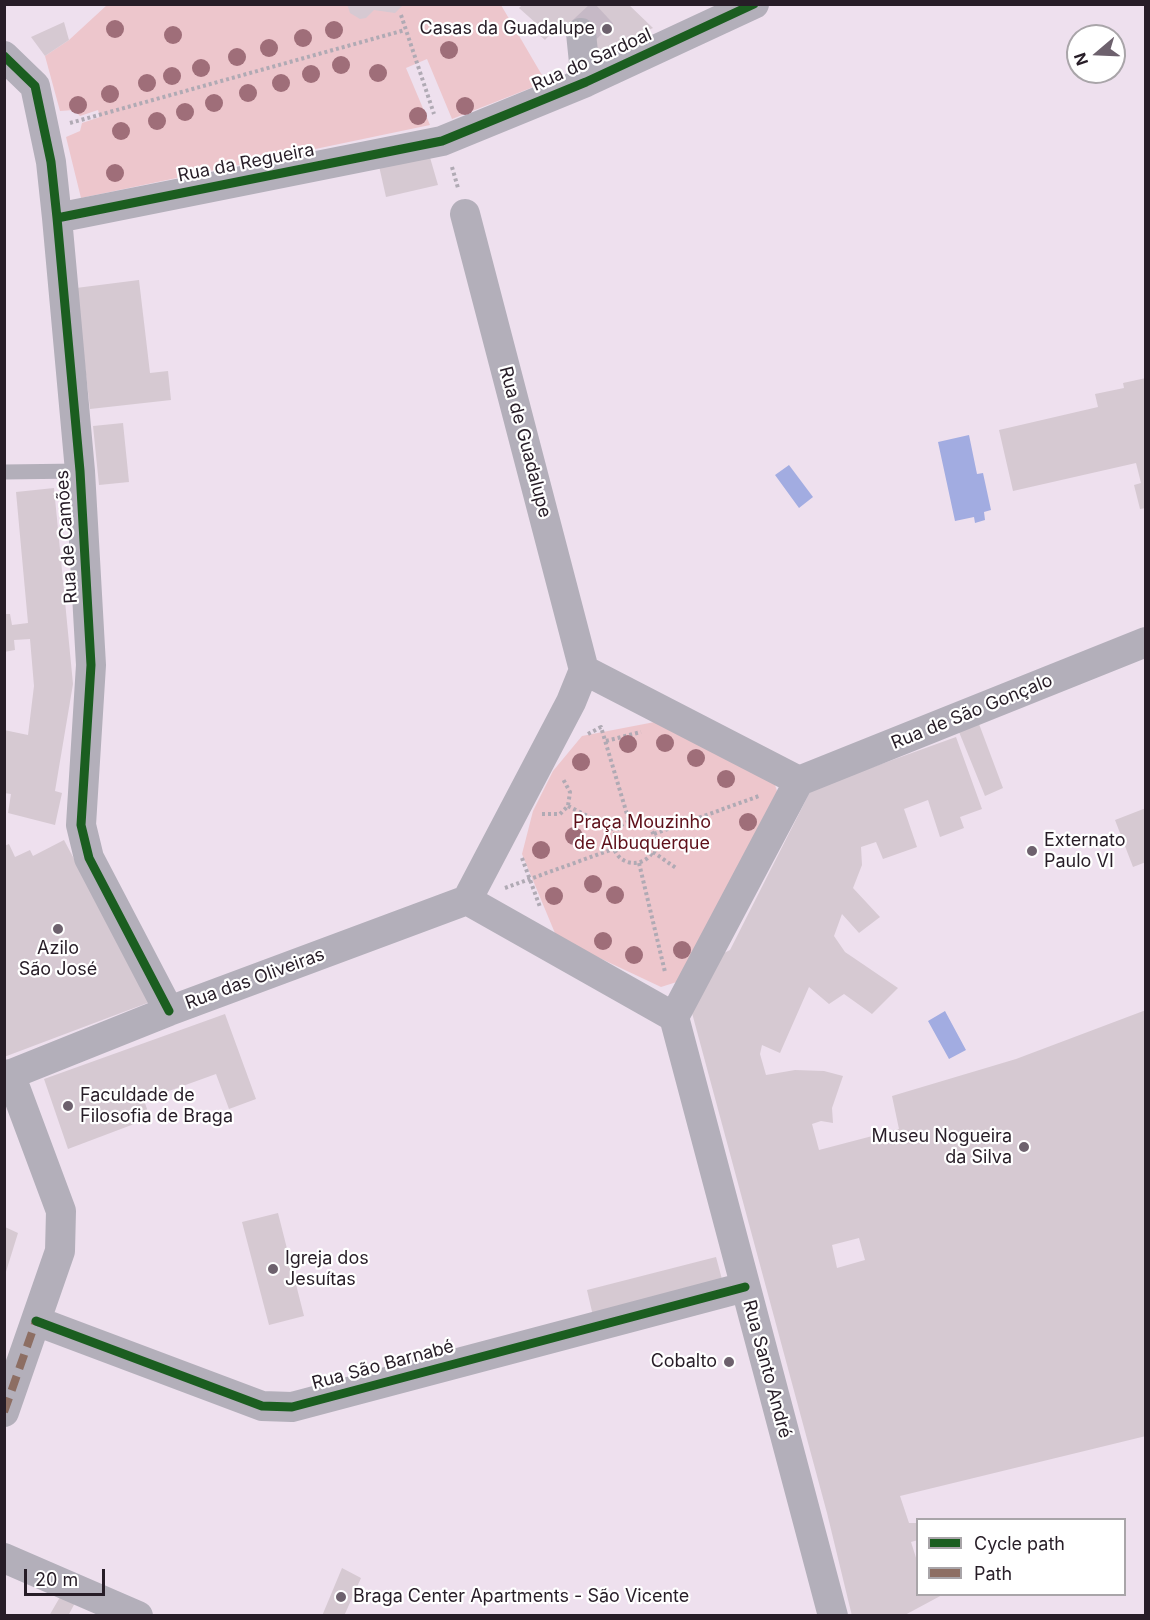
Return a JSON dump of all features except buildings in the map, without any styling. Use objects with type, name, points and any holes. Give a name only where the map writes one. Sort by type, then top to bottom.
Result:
[{"type":"street","name":"Rua do Sardoal","points":[[442,140],[586,82],[754,4]]},
{"type":"street","points":[[581,33],[586,82]]},
{"type":"street","name":"Rua de Camões","points":[[4,56],[35,86],[51,162],[57,218],[80,471],[91,665],[81,825],[89,858],[169,1011]]},
{"type":"street","name":"Rua da Regueira","points":[[57,218],[442,140]]},
{"type":"street","name":"Rua de Guadalupe","points":[[463,206],[584,670]]},
{"type":"street","name":"Rua de São Gonçalo","points":[[799,781],[1146,642]]},
{"type":"street","points":[[584,670],[799,781],[674,1017],[467,900],[571,702],[584,670]]},
{"type":"street","name":"Rua das Oliveiras","points":[[7,1076],[169,1011],[467,900]]},
{"type":"street","name":"Rua Santo André","points":[[674,1017],[833,1616]]},
{"type":"street","points":[[4,1412],[60,1251],[61,1211],[7,1076]]},
{"type":"street","name":"Rua São Barnabé","points":[[36,1321],[262,1406],[292,1407],[745,1287]]},
{"type":"street","points":[[4,1558],[138,1616]]},
{"type":"lane","points":[[4,472],[80,471]]},
{"type":"path","points":[[401,15],[463,206]]},
{"type":"path","points":[[67,123],[405,30]]},
{"type":"path","points":[[581,741],[592,730],[601,727],[629,820]]},
{"type":"path","points":[[606,741],[650,730]]},
{"type":"path","points":[[533,811],[548,816],[560,814],[568,806],[570,792],[563,778]]},
{"type":"path","points":[[654,834],[799,781]]},
{"type":"path","points":[[568,806],[615,830]]},
{"type":"path","points":[[629,820],[644,822],[654,834],[653,852],[639,863],[624,861],[613,849],[615,830],[629,820]]},
{"type":"path","points":[[521,846],[522,857],[541,912]]},
{"type":"path","points":[[520,884],[613,849]]},
{"type":"path","points":[[653,852],[676,868]]},
{"type":"path","points":[[639,863],[666,975]]},
{"type":"green space","points":[[107,5],[501,5],[546,82],[452,119],[427,59],[406,68],[430,125],[81,198],[66,137],[80,131],[82,123],[100,117],[98,110],[80,116],[74,110],[60,111],[45,56],[69,40]]},
{"type":"green space","name":"Praça Mouzinho de Albuquerque","points":[[665,720],[772,776],[780,800],[683,980],[661,987],[557,938],[522,854],[533,811],[553,771],[582,736]]},
{"type":"water","points":[[969,435],[977,474],[983,473],[991,510],[984,512],[985,520],[975,523],[974,517],[955,521],[938,442]]},
{"type":"water","points":[[789,465],[813,497],[799,508],[775,475]]},
{"type":"water","points":[[945,1011],[966,1050],[949,1059],[928,1021]]},
{"type":"tunnel","points":[[581,33],[612,4]]},
{"type":"marked path","points":[[4,1412],[36,1321]]},
{"type":"cycle path","points":[[57,218],[442,141],[586,82],[754,4]]},
{"type":"cycle path","points":[[4,56],[35,86],[51,162],[57,218],[80,471],[91,665],[81,825],[89,858],[169,1011]]},
{"type":"cycle path","points":[[36,1321],[262,1406],[292,1407],[745,1287]]},
{"type":"place","name":"Casas da Guadalupe","points":[[607,29]]},
{"type":"place","name":"Externato Paulo VI","points":[[1032,851]]},
{"type":"place","name":"Azilo São José","points":[[58,929]]},
{"type":"place","name":"Faculdade de Filosofia de Braga","points":[[68,1106]]},
{"type":"place","name":"Museu Nogueira da Silva","points":[[1024,1147]]},
{"type":"place","name":"Igreja dos Jesuítas","points":[[273,1269]]},
{"type":"place","name":"Cobalto","points":[[729,1362]]},
{"type":"place","name":"Braga Center Apartments - São Vicente","points":[[341,1597]]}]
